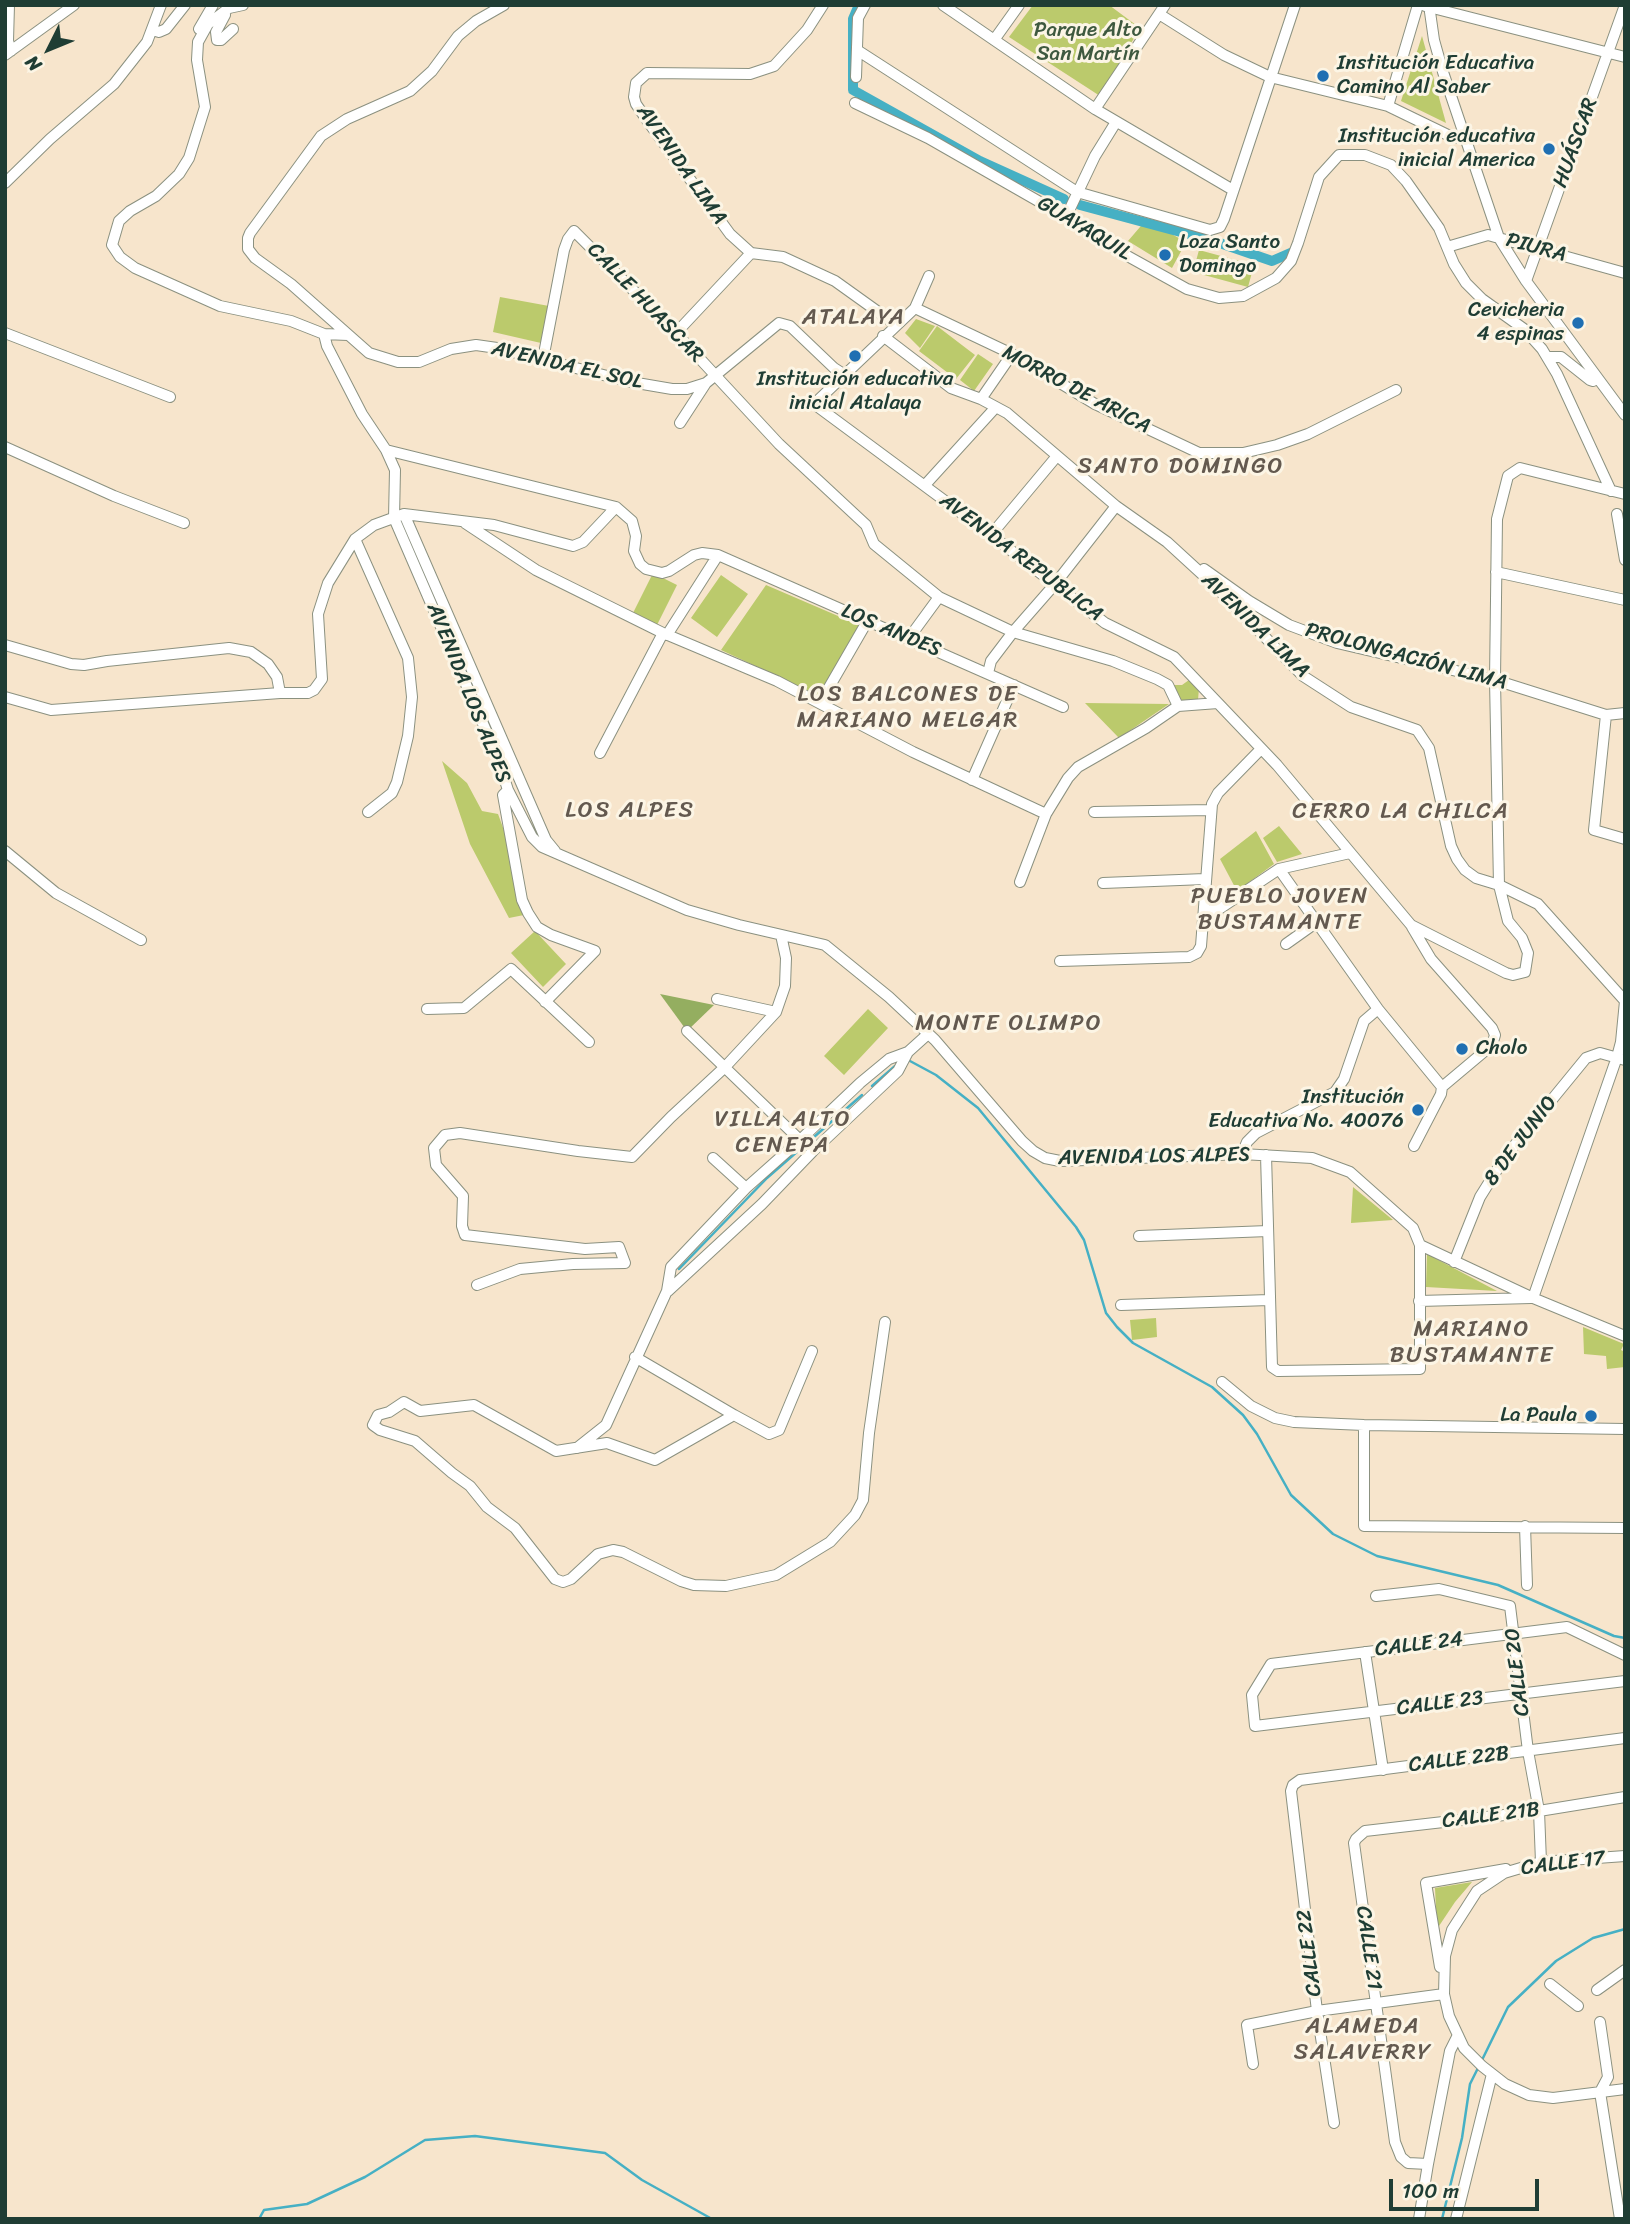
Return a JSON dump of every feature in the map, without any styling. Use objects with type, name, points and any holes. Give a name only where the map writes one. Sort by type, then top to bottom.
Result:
[{"type":"street","points":[[8,53],[9,5]]},
{"type":"street","points":[[8,53],[74,5]]},
{"type":"street","points":[[5,183],[50,139],[114,84],[148,42],[161,5]]},
{"type":"street","points":[[152,30],[159,32],[166,29],[185,5]]},
{"type":"street","points":[[213,5],[202,22],[198,42],[197,60],[205,107],[189,158],[179,174],[156,196],[118,221],[112,245],[120,257],[135,268],[220,306],[291,321],[324,334],[348,335]]},
{"type":"street","points":[[198,42],[208,24],[229,8],[243,5]]},
{"type":"street","name":"AVENIDA EL SOL","points":[[504,5],[476,21],[458,36],[432,71],[410,91],[347,120],[321,136],[250,233],[247,244],[251,254],[291,284],[369,353],[398,362],[419,362],[451,349],[476,345],[631,382],[672,389],[687,389],[706,383]]},
{"type":"street","name":"AVENIDA LIMA","points":[[751,253],[730,234],[657,134],[636,104],[634,90],[640,77],[654,72],[750,74],[774,66],[807,30],[823,5]]},
{"type":"street","points":[[856,77],[858,18],[865,5]]},
{"type":"street","points":[[943,5],[1095,109],[1233,190]]},
{"type":"street","points":[[994,40],[1019,5]]},
{"type":"street","points":[[857,50],[1077,192],[1210,230],[1220,227],[1224,219],[1295,5]]},
{"type":"street","points":[[1388,106],[1418,5]]},
{"type":"street","name":"HUÁSCAR","points":[[1526,281],[1625,5]]},
{"type":"street","points":[[1625,57],[1429,6],[1434,40],[1499,238],[1526,281],[1625,415]]},
{"type":"street","points":[[229,8],[219,24],[217,40],[221,40],[233,29]]},
{"type":"street","points":[[1095,109],[1162,10],[1224,55],[1270,77],[1388,106],[1454,138],[1465,138]]},
{"type":"street","name":"GUAYAQUIL","points":[[855,103],[928,138],[1188,289],[1219,298],[1243,296],[1276,278],[1291,261],[1319,177],[1339,155],[1366,155],[1391,165],[1406,181],[1439,228],[1454,264],[1466,283],[1482,299],[1524,329],[1547,357],[1611,491]]},
{"type":"street","points":[[1066,217],[1095,156],[1116,122]]},
{"type":"street","name":"CALLE HUASCAR","points":[[543,359],[565,250],[574,231],[676,333],[779,443],[866,525],[874,544],[939,597],[1013,632],[1113,661],[1157,679],[1168,685],[1178,706]]},
{"type":"street","name":"PIURA","points":[[1447,247],[1488,235],[1625,273]]},
{"type":"street","points":[[676,333],[751,253],[783,257],[835,281],[895,324]]},
{"type":"street","points":[[680,423],[706,383],[775,324],[783,322],[790,326],[845,375],[895,324],[915,308],[929,276]]},
{"type":"street","name":"MORRO DE ARICA","points":[[915,308],[1012,354],[1095,404],[1199,453],[1243,453],[1277,445],[1308,434],[1396,390]]},
{"type":"street","points":[[5,333],[170,397]]},
{"type":"street","points":[[324,334],[327,346],[362,414],[386,450],[394,470],[399,516]]},
{"type":"street","name":"AVENIDA LIMA","points":[[883,336],[951,388],[981,399],[1007,413],[1116,506],[1167,542],[1216,586],[1303,676],[1351,707],[1417,730],[1429,748],[1451,846],[1465,870],[1476,878],[1499,885],[1538,904],[1625,1001]]},
{"type":"street","points":[[981,399],[1012,354]]},
{"type":"street","points":[[1547,357],[1560,358],[1590,380],[1597,379]]},
{"type":"street","name":"AVENIDA REPUBLICA","points":[[845,375],[814,404],[1105,623],[1174,657],[1277,765],[1411,925],[1513,975],[1525,972],[1528,953],[1522,938],[1508,921],[1499,885]]},
{"type":"street","points":[[925,485],[996,407]]},
{"type":"street","points":[[5,447],[114,496],[184,523]]},
{"type":"street","points":[[386,450],[616,508],[632,522],[636,536],[636,558],[646,569],[662,573],[694,555],[718,555],[665,634],[600,753]]},
{"type":"street","points":[[991,535],[1057,456]]},
{"type":"street","points":[[1499,885],[1495,680],[1497,519],[1508,476],[1515,469],[1525,468],[1625,494]]},
{"type":"street","points":[[988,673],[991,661],[1013,632],[1055,584],[1116,506]]},
{"type":"street","points":[[5,697],[51,710],[308,693],[319,685],[322,672],[318,614],[328,583],[355,539],[374,525],[399,516],[494,525],[573,546],[583,542],[616,508]]},
{"type":"street","points":[[1617,514],[1625,560]]},
{"type":"street","name":"AVENIDA LOS ALPES","points":[[399,516],[508,790],[532,837],[542,847],[687,910],[825,945],[889,997],[935,1040],[1022,1141],[1045,1158],[1059,1161],[1241,1154],[1312,1157],[1350,1172],[1413,1228],[1420,1245]]},
{"type":"street","name":"AVENIDA LOS ALPES","points":[[399,516],[547,840],[558,854]]},
{"type":"street","points":[[465,523],[536,570],[665,634],[777,681],[913,752],[1046,814]]},
{"type":"street","points":[[355,539],[408,658],[412,697],[408,736],[397,782],[392,793],[368,812]]},
{"type":"street","name":"PROLONGACIÓN LIMA","points":[[1167,542],[1249,601],[1289,625],[1337,643],[1495,680],[1606,715],[1625,713]]},
{"type":"street","name":"LOS ANDES","points":[[718,555],[1063,707]]},
{"type":"street","points":[[1496,572],[1625,600]]},
{"type":"street","points":[[909,638],[939,597]]},
{"type":"street","points":[[820,703],[867,620]]},
{"type":"street","points":[[5,645],[71,664],[84,665],[229,648],[251,652],[268,664],[277,677],[280,693]]},
{"type":"street","points":[[972,779],[1014,685]]},
{"type":"street","points":[[1020,882],[1046,814],[1078,767],[1146,728],[1178,706],[1218,703]]},
{"type":"street","points":[[1606,715],[1594,830],[1625,839]]},
{"type":"street","points":[[1060,961],[1189,957],[1196,953],[1201,946],[1211,810],[1218,793],[1261,749]]},
{"type":"street","points":[[508,790],[503,795],[522,900],[528,913],[537,927],[551,935],[595,951],[545,1002]]},
{"type":"street","points":[[1094,812],[1211,810]]},
{"type":"street","points":[[5,851],[56,893],[141,940]]},
{"type":"street","points":[[1204,911],[1219,909],[1279,869],[1350,853]]},
{"type":"street","points":[[1279,869],[1378,1009],[1442,1087]]},
{"type":"street","points":[[1103,883],[1205,879]]},
{"type":"street","points":[[1286,944],[1317,922]]},
{"type":"street","points":[[1411,925],[1431,959],[1492,1028],[1495,1035],[1492,1045],[1442,1087],[1441,1094],[1413,1146]]},
{"type":"street","points":[[477,1285],[520,1269],[625,1263],[619,1247],[585,1249],[465,1235],[462,1226],[463,1196],[436,1165],[434,1148],[445,1135],[460,1133],[632,1157],[725,1067],[776,1012],[785,986],[786,958],[781,934]]},
{"type":"street","points":[[427,1009],[464,1008],[511,969],[589,1042]]},
{"type":"street","points":[[717,999],[776,1012]]},
{"type":"street","points":[[1533,1298],[1621,1059],[1625,1001]]},
{"type":"street","points":[[1241,1154],[1256,1133],[1335,1092],[1344,1079],[1364,1021],[1378,1009]]},
{"type":"street","points":[[687,1031],[800,1140]]},
{"type":"street","points":[[667,1291],[762,1204],[928,1034]]},
{"type":"street","name":"8 DE JUNIO","points":[[1454,1262],[1480,1197],[1505,1157],[1586,1058],[1595,1053],[1621,1059]]},
{"type":"street","points":[[577,1448],[606,1424],[667,1291],[671,1266],[746,1188],[860,1083],[889,1059],[906,1059]]},
{"type":"street","points":[[1266,1156],[1270,1364],[1278,1371],[1420,1369],[1420,1245],[1533,1298],[1625,1336]]},
{"type":"street","points":[[713,1158],[746,1188]]},
{"type":"street","points":[[1139,1236],[1268,1231]]},
{"type":"street","points":[[1419,1301],[1533,1298]]},
{"type":"street","points":[[1121,1305],[1269,1300]]},
{"type":"street","points":[[734,1415],[655,1460],[607,1443],[556,1451],[474,1405],[420,1412],[404,1402],[389,1412],[378,1415],[373,1425],[380,1430],[415,1440],[470,1486],[487,1507],[516,1528],[555,1579],[563,1582],[571,1579],[597,1554],[613,1550],[623,1552],[681,1581],[694,1585],[726,1586],[775,1575],[830,1542],[855,1515],[863,1500],[869,1433],[885,1322]]},
{"type":"street","points":[[635,1357],[769,1434],[779,1430],[811,1351]]},
{"type":"street","points":[[1222,1382],[1251,1406],[1275,1418],[1294,1422],[1625,1429]]},
{"type":"street","points":[[1364,1425],[1364,1526],[1625,1528]]},
{"type":"street","points":[[1525,1526],[1527,1585]]},
{"type":"street","name":"CALLE 20","points":[[1376,1596],[1439,1589],[1510,1606],[1528,1751],[1539,1811],[1541,1862]]},
{"type":"street","name":"CALLE 24","points":[[1255,1726],[1252,1695],[1271,1664],[1567,1627],[1625,1655]]},
{"type":"street","points":[[1364,1652],[1383,1770]]},
{"type":"street","name":"CALLE 23","points":[[1255,1726],[1625,1681]]},
{"type":"street","name":"CALLE 22B","points":[[1294,1783],[1300,1780],[1625,1738]]},
{"type":"street","name":"CALLE 22","points":[[1294,1783],[1291,1791],[1317,2011],[1334,2123]]},
{"type":"street","name":"CALLE 21B","points":[[1358,1835],[1625,1797]]},
{"type":"street","name":"CALLE 21","points":[[1358,1835],[1354,1843],[1395,2142],[1401,2157],[1408,2163],[1427,2164]]},
{"type":"street","name":"CALLE 17","points":[[1625,1856],[1541,1862],[1504,1873],[1478,1891],[1452,1930],[1445,1956],[1444,1994],[1449,2016],[1464,2048],[1505,2084],[1541,2097],[1553,2098],[1625,2088]]},
{"type":"street","points":[[1253,2064],[1247,2025],[1317,2011],[1444,1994],[1426,1883],[1541,1862]]},
{"type":"street","points":[[1597,1990],[1625,1970]]},
{"type":"street","points":[[1550,1984],[1578,2006]]},
{"type":"street","points":[[1600,2022],[1608,2077],[1600,2092],[1620,2219]]},
{"type":"street","points":[[1419,2219],[1427,2164],[1450,2051],[1458,2035]]},
{"type":"street","points":[[1456,2219],[1492,2074]]},
{"type":"green space","name":"Parque Alto San Martín","points":[[1033,5],[1109,5],[1140,28],[1100,96],[1009,37]]},
{"type":"green space","points":[[1422,36],[1446,123],[1401,101]]},
{"type":"green space","name":"Loza Santo Domingo","points":[[1146,220],[1186,242],[1172,268],[1128,241]]},
{"type":"green space","points":[[1199,250],[1254,265],[1248,287],[1193,272]]},
{"type":"green space","points":[[500,297],[549,306],[541,343],[493,332]]},
{"type":"green space","points":[[916,319],[935,326],[920,348],[905,333]]},
{"type":"green space","points":[[937,326],[975,355],[956,379],[919,351]]},
{"type":"green space","points":[[978,354],[993,364],[974,391],[960,380]]},
{"type":"green space","points":[[653,573],[677,585],[657,625],[633,613]]},
{"type":"green space","points":[[721,575],[748,594],[717,637],[691,618]]},
{"type":"green space","points":[[766,585],[859,625],[820,696],[721,650]]},
{"type":"green space","points":[[1189,680],[1199,688],[1198,700],[1180,700],[1173,685],[1182,685]]},
{"type":"green space","points":[[1085,703],[1169,704],[1119,738]]},
{"type":"green space","points":[[442,761],[467,783],[482,811],[498,814],[524,915],[509,918],[470,844]]},
{"type":"green space","points":[[1279,826],[1302,854],[1277,862],[1263,838]]},
{"type":"green space","points":[[1256,831],[1274,864],[1237,891],[1220,859]]},
{"type":"green space","points":[[535,931],[566,964],[543,987],[511,953]]},
{"type":"green space","points":[[660,994],[714,1005],[687,1031]]},
{"type":"green space","points":[[868,1009],[888,1028],[844,1075],[824,1056]]},
{"type":"green space","points":[[1353,1187],[1393,1220],[1351,1223]]},
{"type":"green space","points":[[1427,1254],[1497,1291],[1426,1287]]},
{"type":"green space","points":[[1156,1318],[1157,1337],[1132,1340],[1130,1320]]},
{"type":"green space","points":[[1583,1327],[1624,1344],[1621,1350],[1625,1352],[1625,1367],[1607,1369],[1606,1356],[1584,1354]]},
{"type":"green space","points":[[1472,1882],[1455,1902],[1437,1929],[1435,1888]]},
{"type":"waterway","points":[[859,5],[853,19],[853,90],[980,161],[1064,199]]},
{"type":"waterway","points":[[1080,205],[1214,241],[1272,261],[1295,251]]},
{"type":"waterway","points":[[910,1061],[936,1075],[978,1108],[1076,1227],[1084,1240],[1106,1313],[1117,1327],[1133,1343],[1212,1387],[1243,1415],[1257,1434],[1291,1495],[1333,1534],[1377,1556],[1498,1585],[1614,1636],[1625,1638]]},
{"type":"waterway","points":[[872,1086],[895,1066]]},
{"type":"waterway","points":[[679,1269],[767,1178],[862,1095]]},
{"type":"waterway","points":[[1482,2060],[1508,2007],[1556,1961],[1593,1938],[1625,1929]]},
{"type":"waterway","points":[[1442,2219],[1462,2138],[1470,2084],[1479,2066]]},
{"type":"waterway","points":[[259,2219],[264,2210],[307,2204],[365,2177],[425,2140],[475,2136],[605,2153],[642,2180],[712,2219]]},
{"type":"place","name":"Institución Educativa Camino Al Saber","points":[[1323,76]]},
{"type":"place","name":"Institución educativa inicial America","points":[[1549,149]]},
{"type":"place","name":"Loza Santo Domingo","points":[[1165,255]]},
{"type":"place","name":"Cevicheria 4 espinas","points":[[1578,323]]},
{"type":"place","name":"Institución educativa inicial Atalaya","points":[[855,356]]},
{"type":"place","name":"Cholo","points":[[1462,1049]]},
{"type":"place","name":"Institución Educativa No. 40076","points":[[1418,1110]]},
{"type":"place","name":"La Paula","points":[[1591,1416]]},
{"type":"district","name":"ATALAYA","points":[[854,318]]},
{"type":"district","name":"SANTO DOMINGO","points":[[1181,467]]},
{"type":"district","name":"LOS BALCONES DE MARIANO MELGAR","points":[[908,708]]},
{"type":"district","name":"LOS ALPES","points":[[630,811]]},
{"type":"district","name":"CERRO LA CHILCA","points":[[1401,812]]},
{"type":"district","name":"PUEBLO JOVEN BUSTAMANTE","points":[[1280,910]]},
{"type":"district","name":"MONTE OLIMPO","points":[[1009,1024]]},
{"type":"district","name":"VILLA ALTO CENEPA","points":[[783,1133]]},
{"type":"district","name":"MARIANO BUSTAMANTE","points":[[1472,1343]]},
{"type":"district","name":"ALAMEDA SALAVERRY","points":[[1363,2040]]}]
